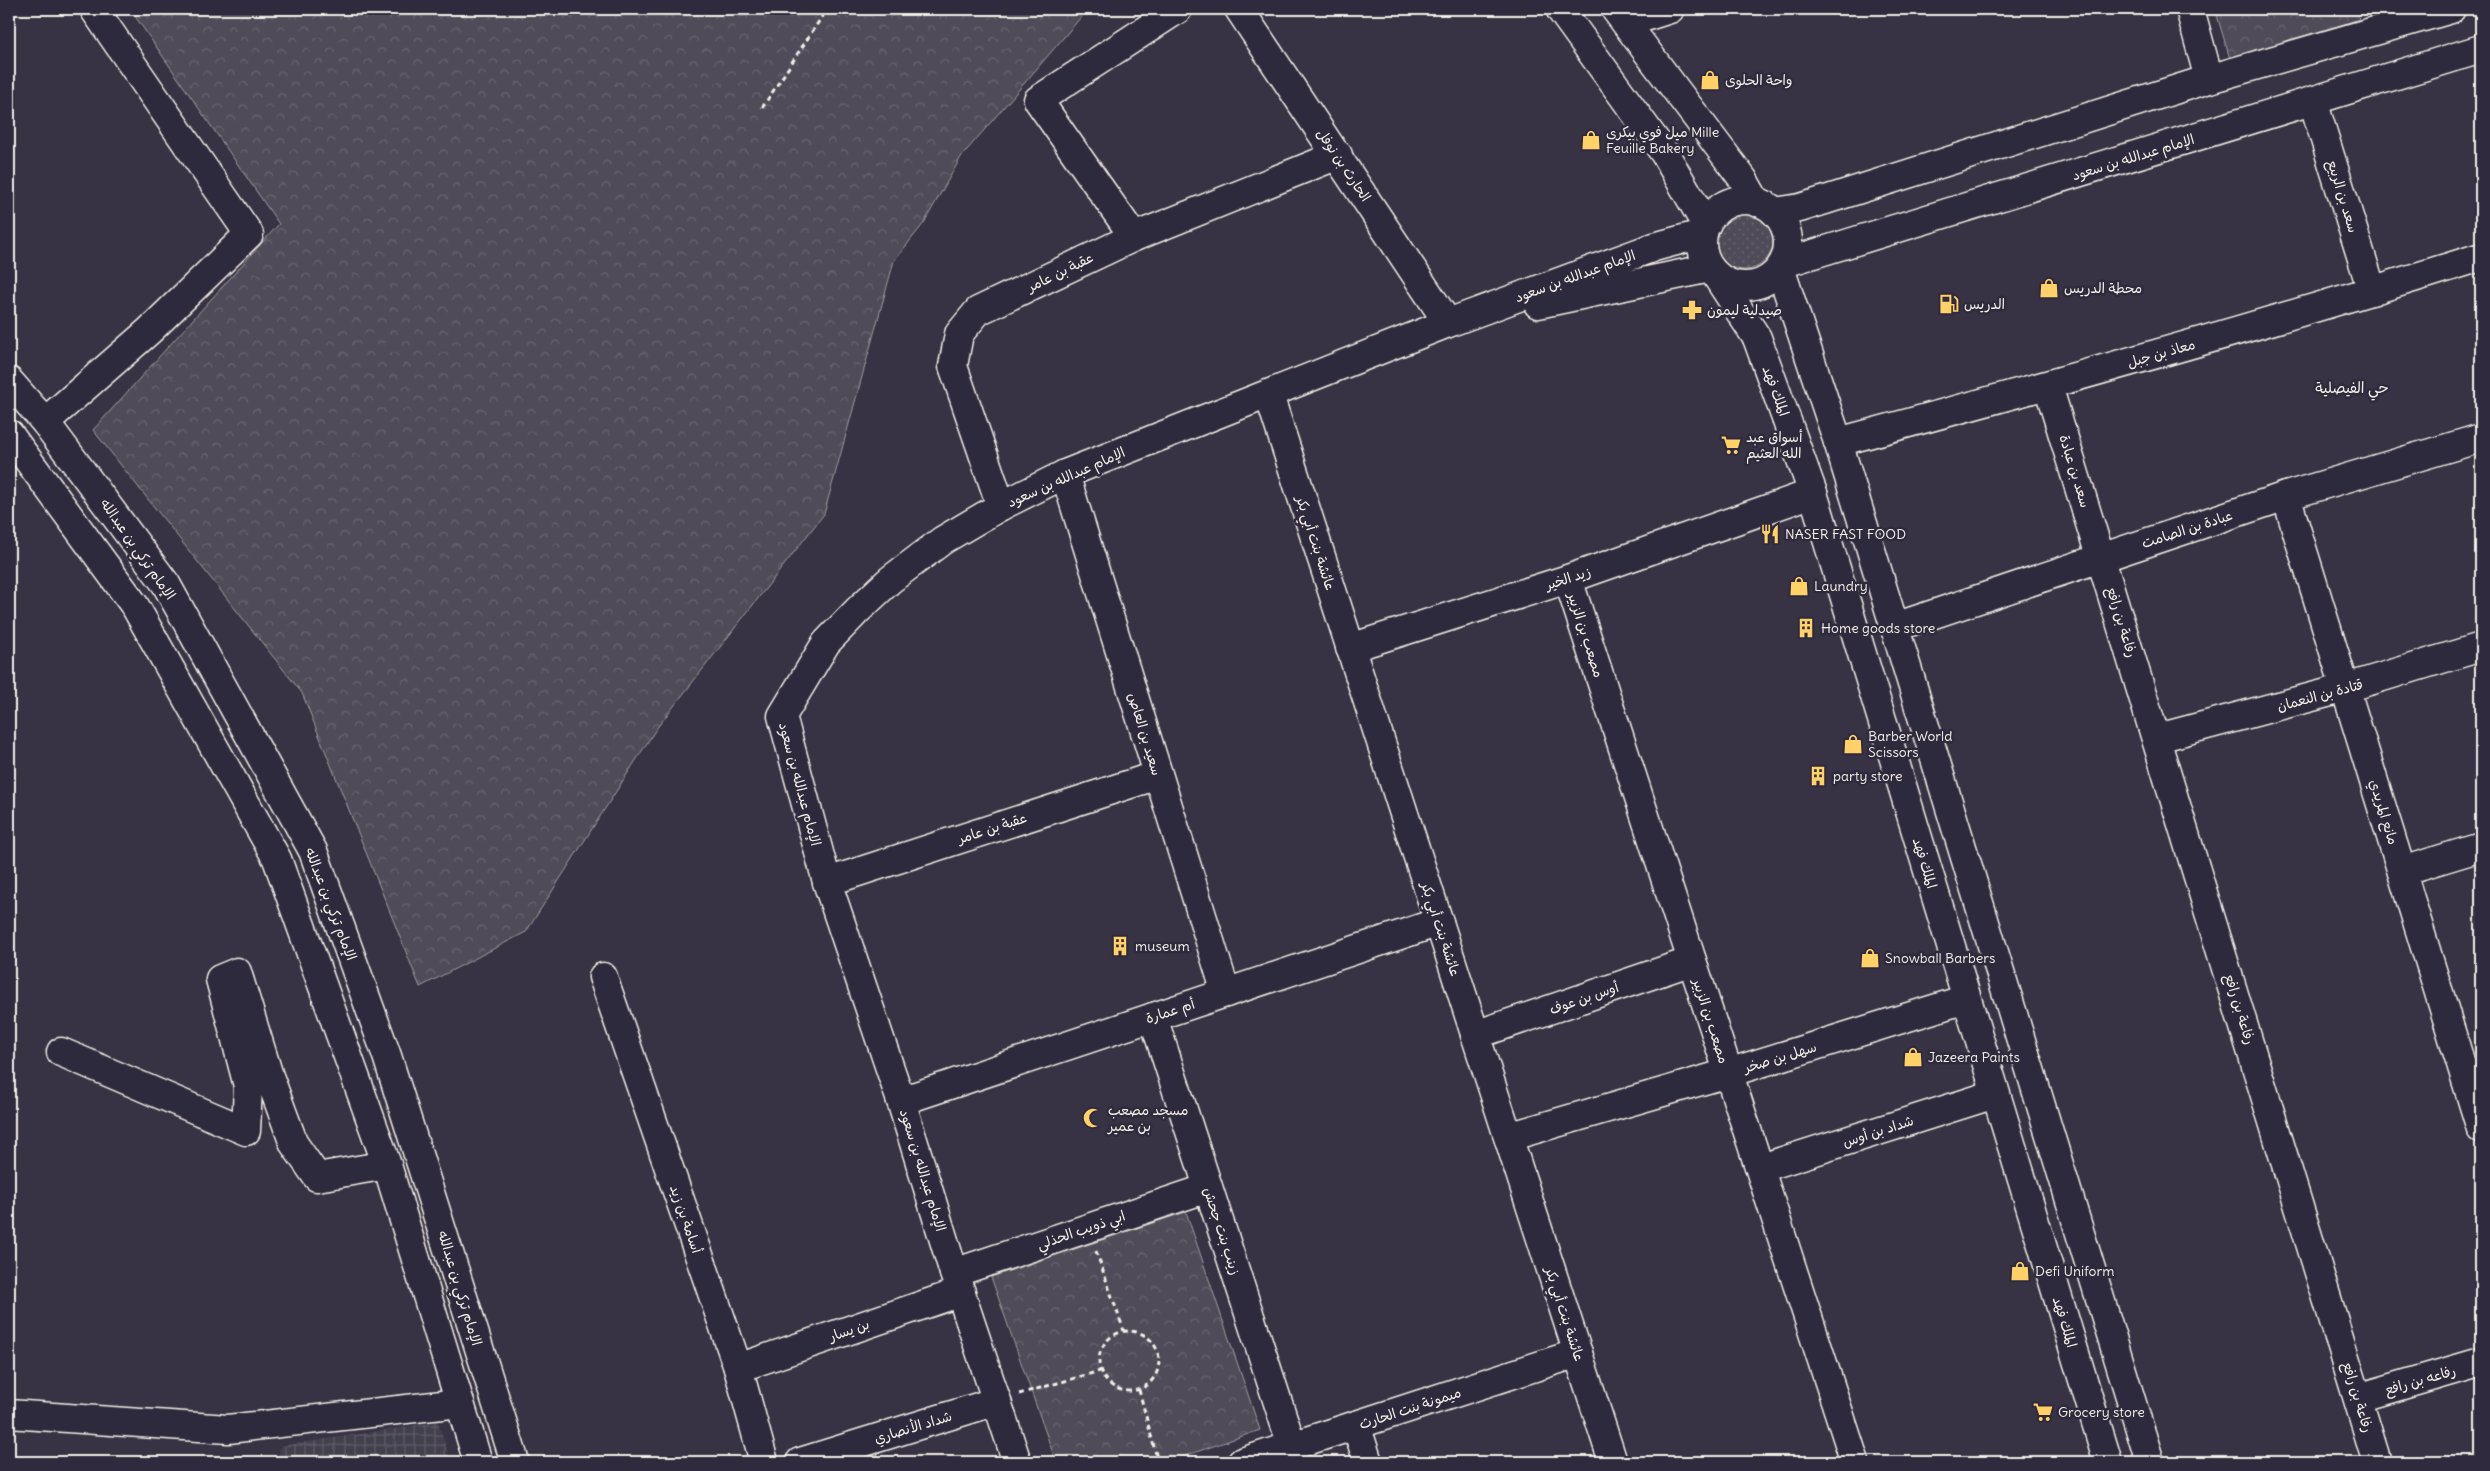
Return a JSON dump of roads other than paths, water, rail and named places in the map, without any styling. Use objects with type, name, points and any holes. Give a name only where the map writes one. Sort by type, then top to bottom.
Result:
[{"type":"street","points":[[45,422],[149,331],[249,234],[94,9]]},
{"type":"street","points":[[1134,237],[1038,100],[1178,9]]},
{"type":"street","name":"الحارث بن نوفل","points":[[1239,9],[1338,155],[1448,323]]},
{"type":"street","points":[[1560,9],[1664,154],[1704,229],[1704,259],[1713,271],[1726,282],[1739,286],[1753,286],[1766,282],[1782,265],[1788,242],[1787,231],[1742,178],[1620,16],[1670,9]]},
{"type":"street","points":[[2190,9],[2210,79]]},
{"type":"street","points":[[1704,229],[1720,208],[1731,202],[1744,200],[1765,207],[1800,208],[2210,79],[2376,19],[2451,9]]},
{"type":"street","name":"الإمام عبدالله بن سعود","points":[[1782,265],[2481,49]]},
{"type":"street","name":"سعد بن الربيع","points":[[2313,101],[2372,291]]},
{"type":"street","name":"عقبة بن عامر","points":[[1001,506],[953,366],[959,334],[978,311],[1134,237],[1338,155]]},
{"type":"street","name":"الإمام عبدالله بن سعود","points":[[1017,1462],[901,1100],[827,882],[782,716],[826,643],[858,610],[890,580],[943,540],[1001,506],[1065,474],[1448,323],[1704,229]]},
{"type":"street","name":"معاذ بن جبل","points":[[1838,442],[2048,386],[2481,257]]},
{"type":"street","points":[[1782,265],[1895,627],[2150,1462]]},
{"type":"street","name":"الإمام عبدالله بن سعود","points":[[1448,323],[1713,271]]},
{"type":"street","name":"الملك فهد","points":[[1713,271],[1757,338],[1813,494],[2108,1462]]},
{"type":"street","name":"الإمام تركي بن عبدالله","points":[[9,381],[45,422],[166,584],[313,851],[387,1056],[515,1462]]},
{"type":"street","name":"سعد بن عبادة","points":[[2048,386],[2101,556]]},
{"type":"street","name":"عائشة بنت أبي بكر","points":[[1269,395],[1613,1462]]},
{"type":"street","points":[[9,434],[135,606],[277,859],[386,1165],[478,1462]]},
{"type":"street","name":"عبادة بن الصامت","points":[[1895,627],[2101,556],[2286,496],[2481,438]]},
{"type":"street","name":"سعيد بن العاص","points":[[1065,474],[1226,993]]},
{"type":"street","name":"زيد الخير","points":[[1350,648],[1568,579],[1813,494]]},
{"type":"street","name":"مانع المريدي","points":[[2286,496],[2402,871],[2471,1060],[2481,1129]]},
{"type":"street","name":"رفاعة بن رافع","points":[[2101,556],[2377,1462]]},
{"type":"street","name":"مصعب بن الزبير","points":[[1568,579],[1855,1462]]},
{"type":"street","name":"قتادة بن النعمان","points":[[2158,738],[2346,688],[2481,647]]},
{"type":"street","name":"عقبة بن عامر","points":[[827,882],[1158,775]]},
{"type":"street","points":[[2402,871],[2481,846]]},
{"type":"street","name":"أم عمارة","points":[[901,1100],[1438,922]]},
{"type":"street","name":"أوس بن عوف","points":[[1475,1035],[1692,961]]},
{"type":"street","points":[[61,1052],[246,1131],[248,1086],[220,979],[237,972],[269,1076],[294,1144],[316,1177],[386,1165]]},
{"type":"street","name":"أسامة بن زيد","points":[[603,977],[738,1368],[764,1462]]},
{"type":"street","name":"سهل بن صخر","points":[[1508,1137],[1728,1073],[1966,999]]},
{"type":"street","name":"زينب بنت جحش","points":[[1153,1017],[1292,1446]]},
{"type":"street","name":"شداد بن أوس","points":[[1761,1168],[1995,1094]]},
{"type":"street","name":"ابي ذويب الحذلي","points":[[958,1282],[1208,1188]]},
{"type":"street","name":"بن يسار","points":[[738,1368],[958,1282]]},
{"type":"street","name":"ميمونة بنت الحارث","points":[[1242,1462],[1578,1353]]},
{"type":"street","name":"رفاعه بن رافع","points":[[2358,1398],[2481,1362]]},
{"type":"street","name":"شداد الأنصاري","points":[[800,1462],[997,1401]]},
{"type":"street","points":[[9,1414],[228,1429],[460,1402]]},
{"type":"street","points":[[1356,1425],[1368,1462]]},
{"type":"place","name":"واحة الحلوى","points":[[1710,80]]},
{"type":"place","name":"ميل فوي بيكري Mille Feuille Bakery","points":[[1591,140]]},
{"type":"place","name":"محطة الدريس","points":[[2049,288]]},
{"type":"place","name":"الدريس","points":[[1949,304]]},
{"type":"place","name":"صيدلية ليمون","points":[[1692,310]]},
{"type":"place","name":"أسواق عبد الله العثيم","points":[[1731,445]]},
{"type":"place","name":"NASER FAST FOOD","points":[[1770,534]]},
{"type":"place","name":"Laundry","points":[[1799,586]]},
{"type":"place","name":"Home goods store","points":[[1806,628]]},
{"type":"place","name":"Barber World Scissors","points":[[1853,744]]},
{"type":"place","name":"party store","points":[[1818,776]]},
{"type":"place","name":"museum","points":[[1120,946]]},
{"type":"place","name":"Snowball Barbers","points":[[1870,958]]},
{"type":"place","name":"Jazeera Paints","points":[[1913,1057]]},
{"type":"place","name":"مسجد مصعب بن عمير","points":[[1093,1118]]},
{"type":"place","name":"Defi Uniform","points":[[2020,1271]]},
{"type":"place","name":"Grocery store","points":[[2043,1412]]},
{"type":"district","name":"حي الفيصلية","points":[[2352,388]]}]
